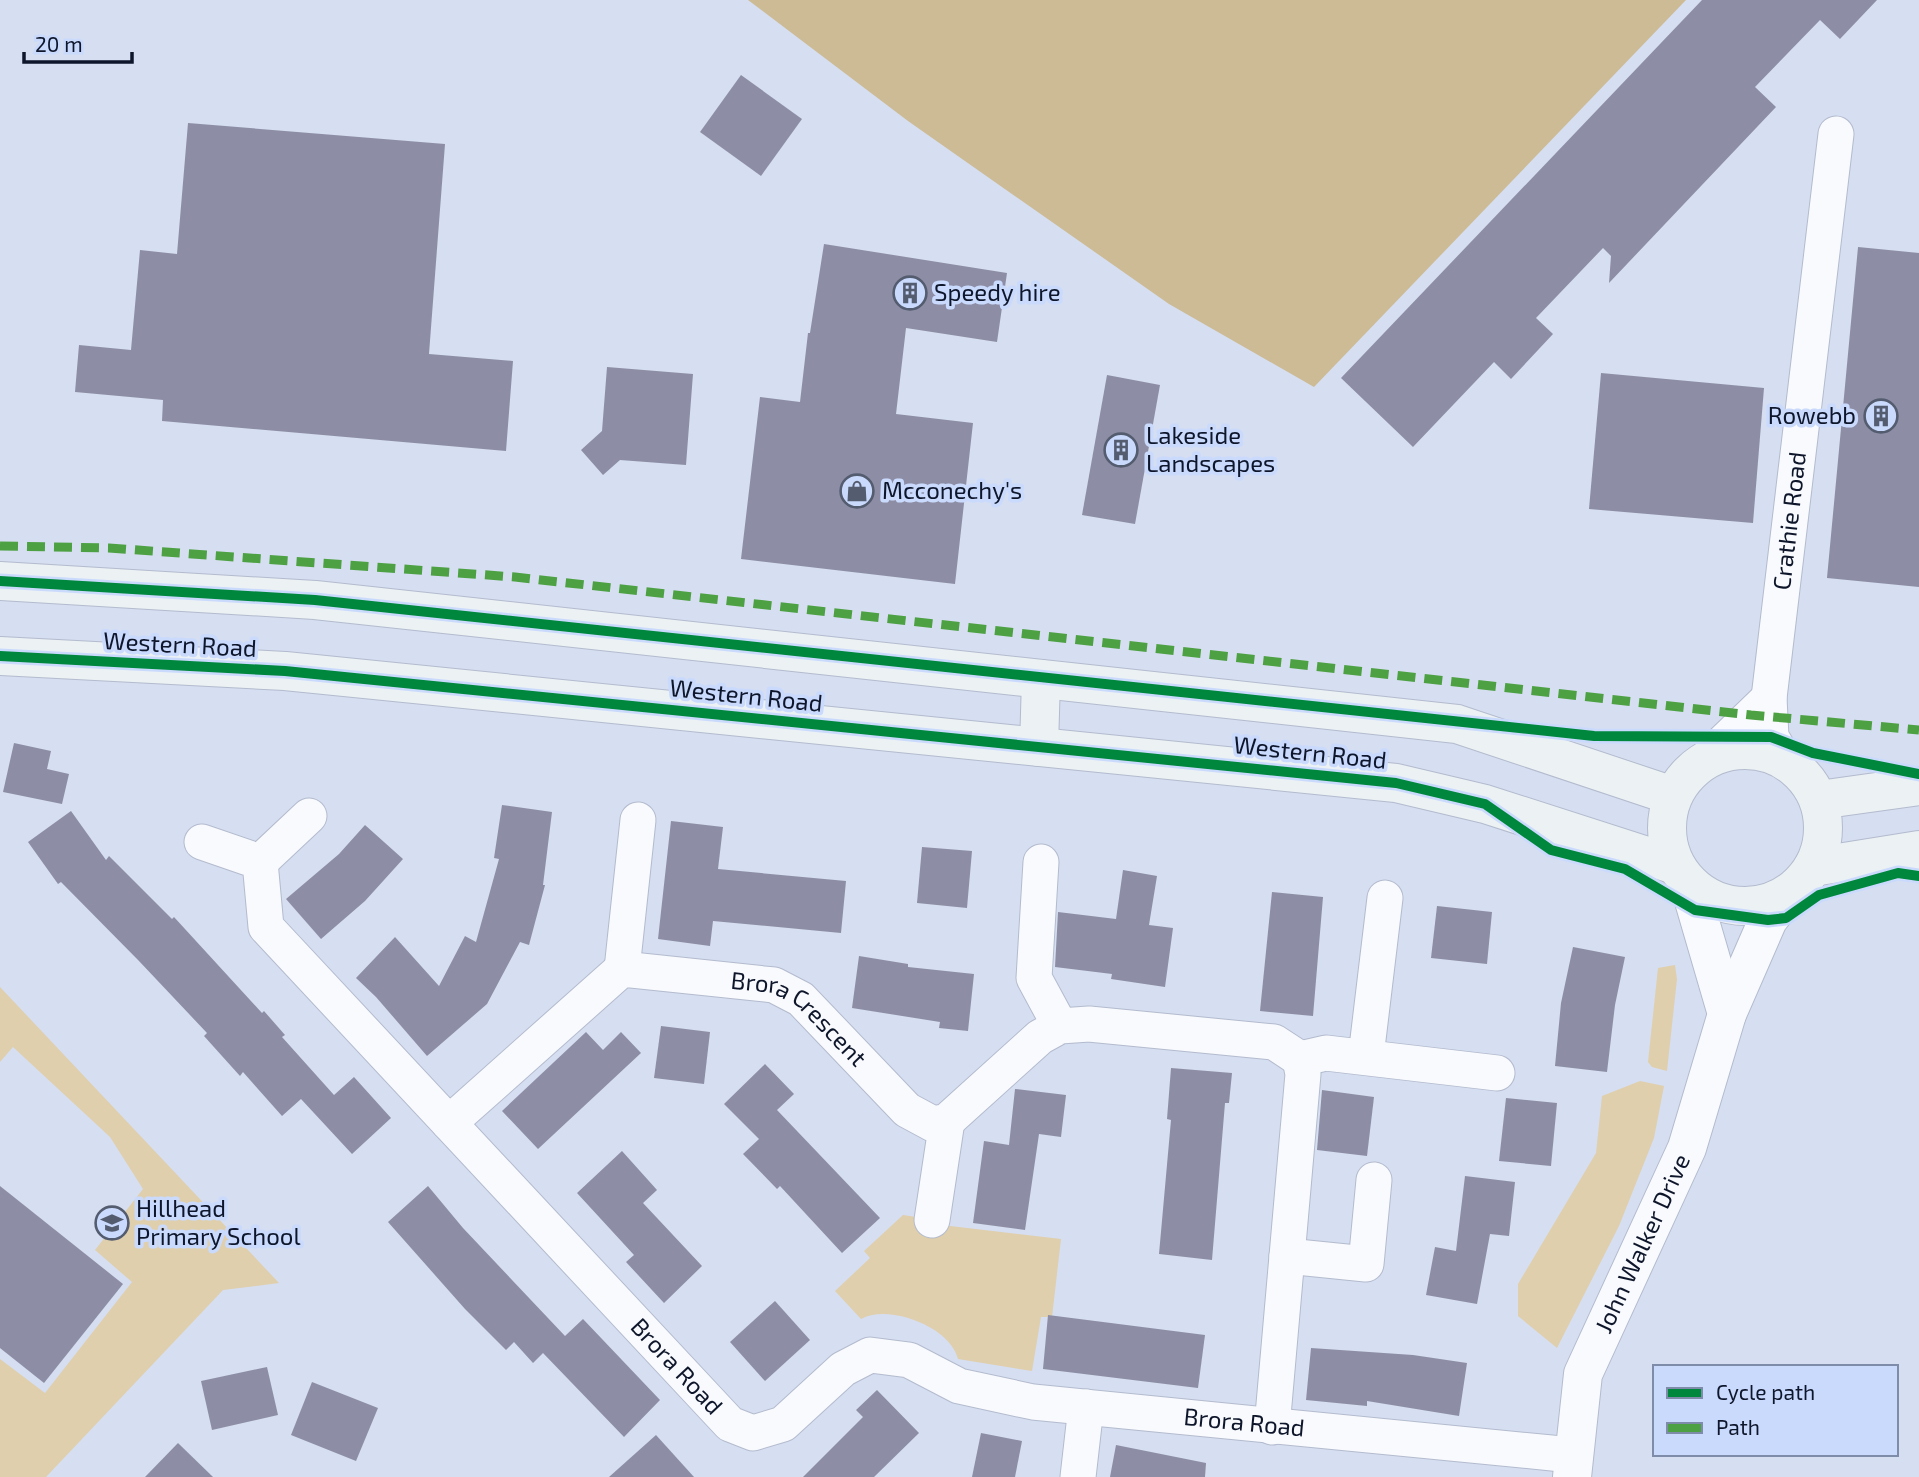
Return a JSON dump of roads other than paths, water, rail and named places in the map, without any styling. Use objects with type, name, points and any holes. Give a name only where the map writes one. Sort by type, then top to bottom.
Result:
[{"type":"main road","name":"Western Road","points":[[0,581],[315,600],[1458,724],[1673,796]]},
{"type":"main road","name":"Western Road","points":[[0,656],[285,671],[1396,783],[1485,804],[1682,874],[1710,899],[1736,906],[1762,905],[1787,895],[1814,867],[1822,846],[1824,823],[1819,800],[1805,776],[1784,760],[1759,750],[1731,750],[1706,759],[1686,774],[1673,796],[1666,819],[1667,842],[1682,874]]},
{"type":"main road","points":[[1039,747],[1041,679]]},
{"type":"main road","points":[[1819,800],[1919,786]]},
{"type":"main road","points":[[1814,867],[1919,850]]},
{"type":"street","name":"Crathie Road","points":[[1784,760],[1771,737],[1769,698],[1836,134]]},
{"type":"street","points":[[1706,759],[1769,698]]},
{"type":"street","points":[[202,842],[260,862],[309,816]]},
{"type":"street","points":[[449,1123],[622,970],[638,820]]},
{"type":"street","name":"Brora Road","points":[[260,862],[266,927],[730,1424],[753,1433],[783,1424],[843,1369],[870,1355],[909,1360],[958,1386],[1033,1402],[1272,1427],[1572,1466]]},
{"type":"street","points":[[1041,862],[1034,978],[1060,1026]]},
{"type":"street","points":[[1682,874],[1727,1014]]},
{"type":"street","name":"John Walker Drive","points":[[1572,1466],[1583,1374],[1687,1148],[1727,1014],[1768,920],[1787,895]]},
{"type":"street","points":[[1366,1056],[1385,898]]},
{"type":"street","name":"Brora Crescent","points":[[622,970],[774,985],[801,999],[907,1110],[933,1124],[947,1121]]},
{"type":"street","points":[[932,1220],[947,1121],[1040,1037],[1060,1026],[1089,1024],[1274,1042],[1300,1059],[1303,1074],[1272,1427]]},
{"type":"street","points":[[1300,1059],[1326,1053],[1497,1073]]},
{"type":"street","points":[[1287,1256],[1366,1264],[1374,1180]]},
{"type":"street","points":[[1078,1477],[1086,1407]]},
{"type":"place","name":"Speedy hire","points":[[910,293]]},
{"type":"place","name":"Rowebb","points":[[1881,416]]},
{"type":"place","name":"Lakeside Landscapes","points":[[1121,450]]},
{"type":"place","name":"Mcconechy's","points":[[857,491]]},
{"type":"place","name":"Hillhead Primary School","points":[[112,1223]]}]
